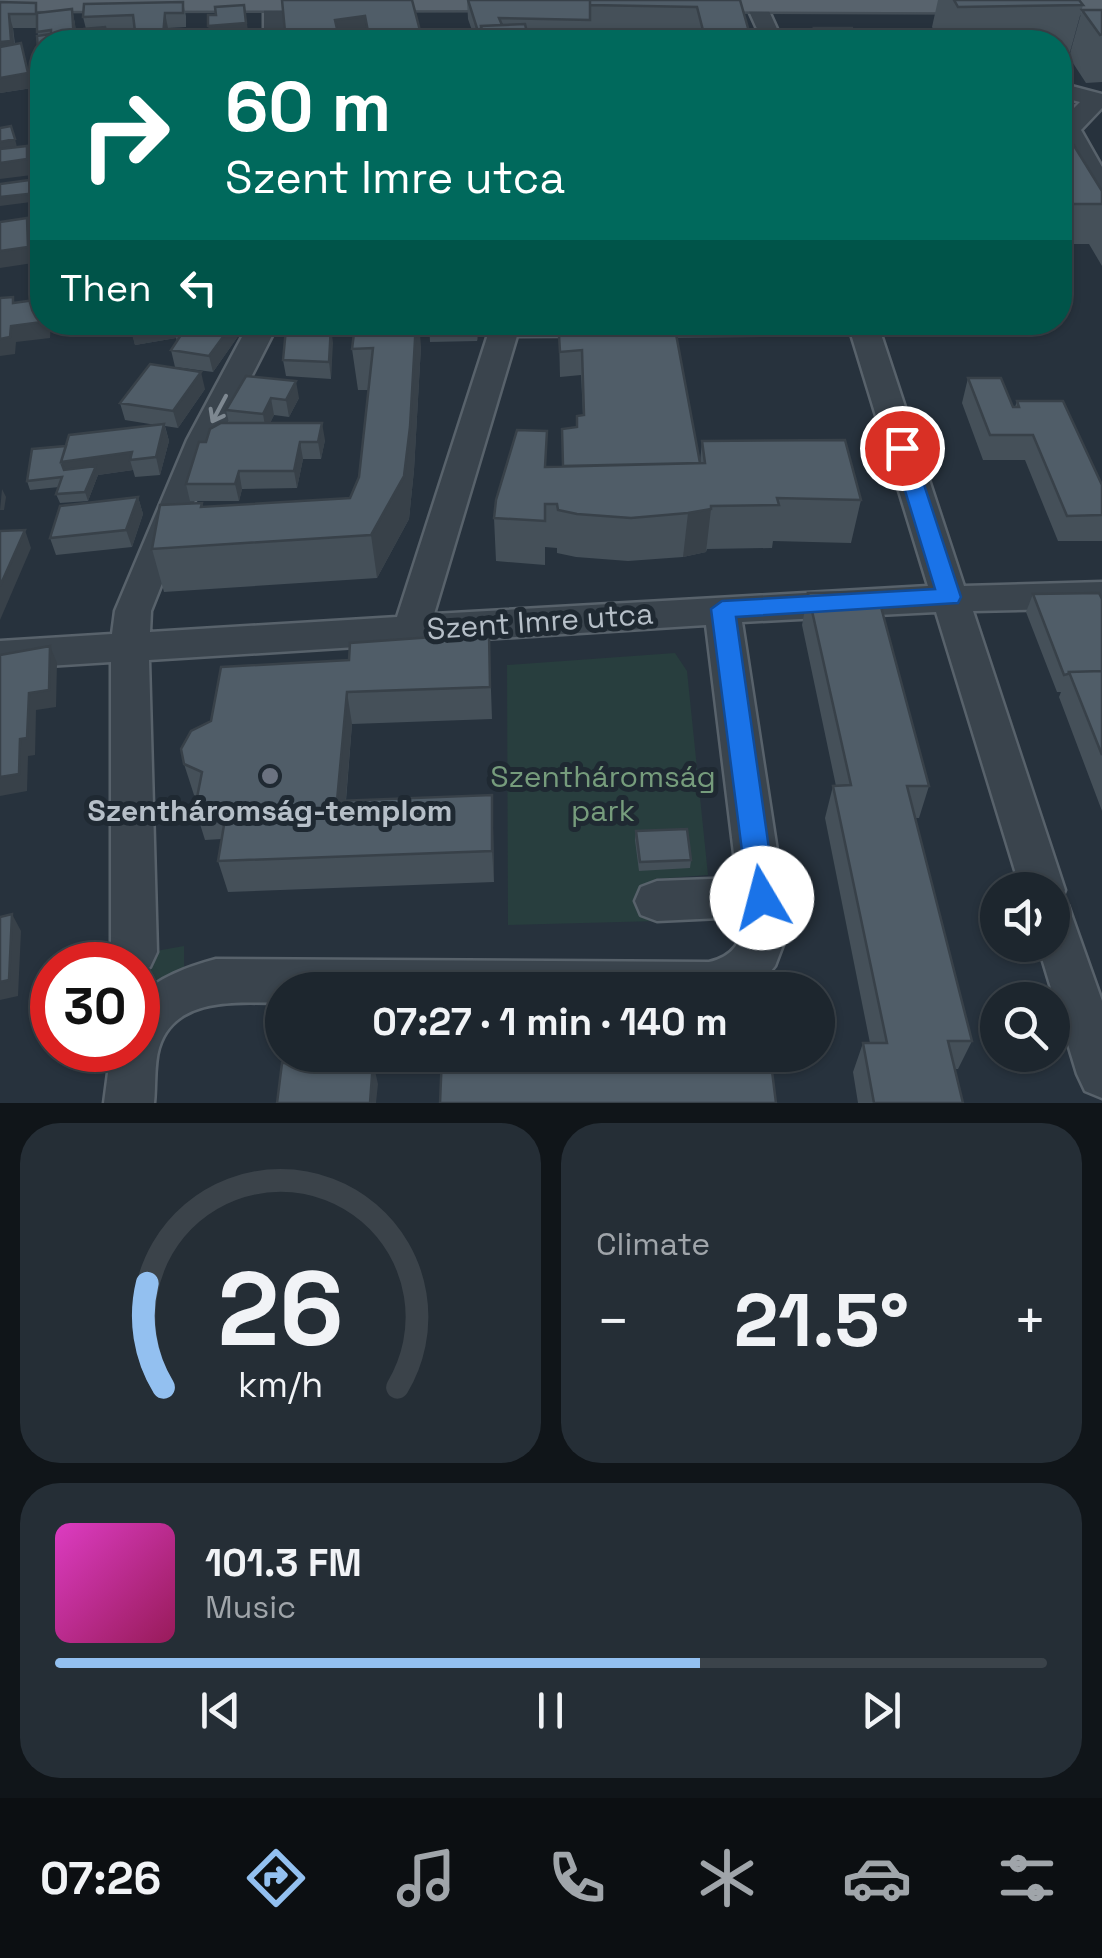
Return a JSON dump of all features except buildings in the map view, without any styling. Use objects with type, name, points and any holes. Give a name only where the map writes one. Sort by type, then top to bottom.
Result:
[{"type":"main road","points":[[0,3],[551,2]]},
{"type":"main road","points":[[657,3],[1102,5]]},
{"type":"street","points":[[756,2],[767,30]]},
{"type":"street","points":[[272,4],[273,30]]},
{"type":"street","points":[[1072,93],[1098,100]]},
{"type":"street","points":[[1072,122],[1098,100]]},
{"type":"street","points":[[1072,135],[1102,189]]},
{"type":"street","points":[[134,942],[130,644],[133,611],[203,440],[257,335]]},
{"type":"street","points":[[411,630],[503,335]]},
{"type":"street","points":[[866,335],[1037,872]]},
{"type":"street","name":"Szent Imre utca","points":[[0,655],[722,609],[950,597],[1102,595]]},
{"type":"street","points":[[160,1007],[192,987],[216,981],[709,984],[731,980],[752,968],[766,930],[722,609]]},
{"type":"street","points":[[658,902],[762,898]]},
{"type":"street","points":[[1066,962],[1102,1074]]},
{"type":"street","points":[[129,1103],[132,1072]]},
{"type":"green space","name":"Szentháromság park","points":[[675,653],[687,671],[708,875],[655,879],[658,921],[508,925],[507,665]]},
{"type":"green space","points":[[184,946],[184,974],[160,992],[160,950]]},
{"type":"place","name":"Szentháromság-templom","points":[[270,776]]},
{"type":"route","points":[[762,898],[722,609],[950,597],[902,448]]}]
